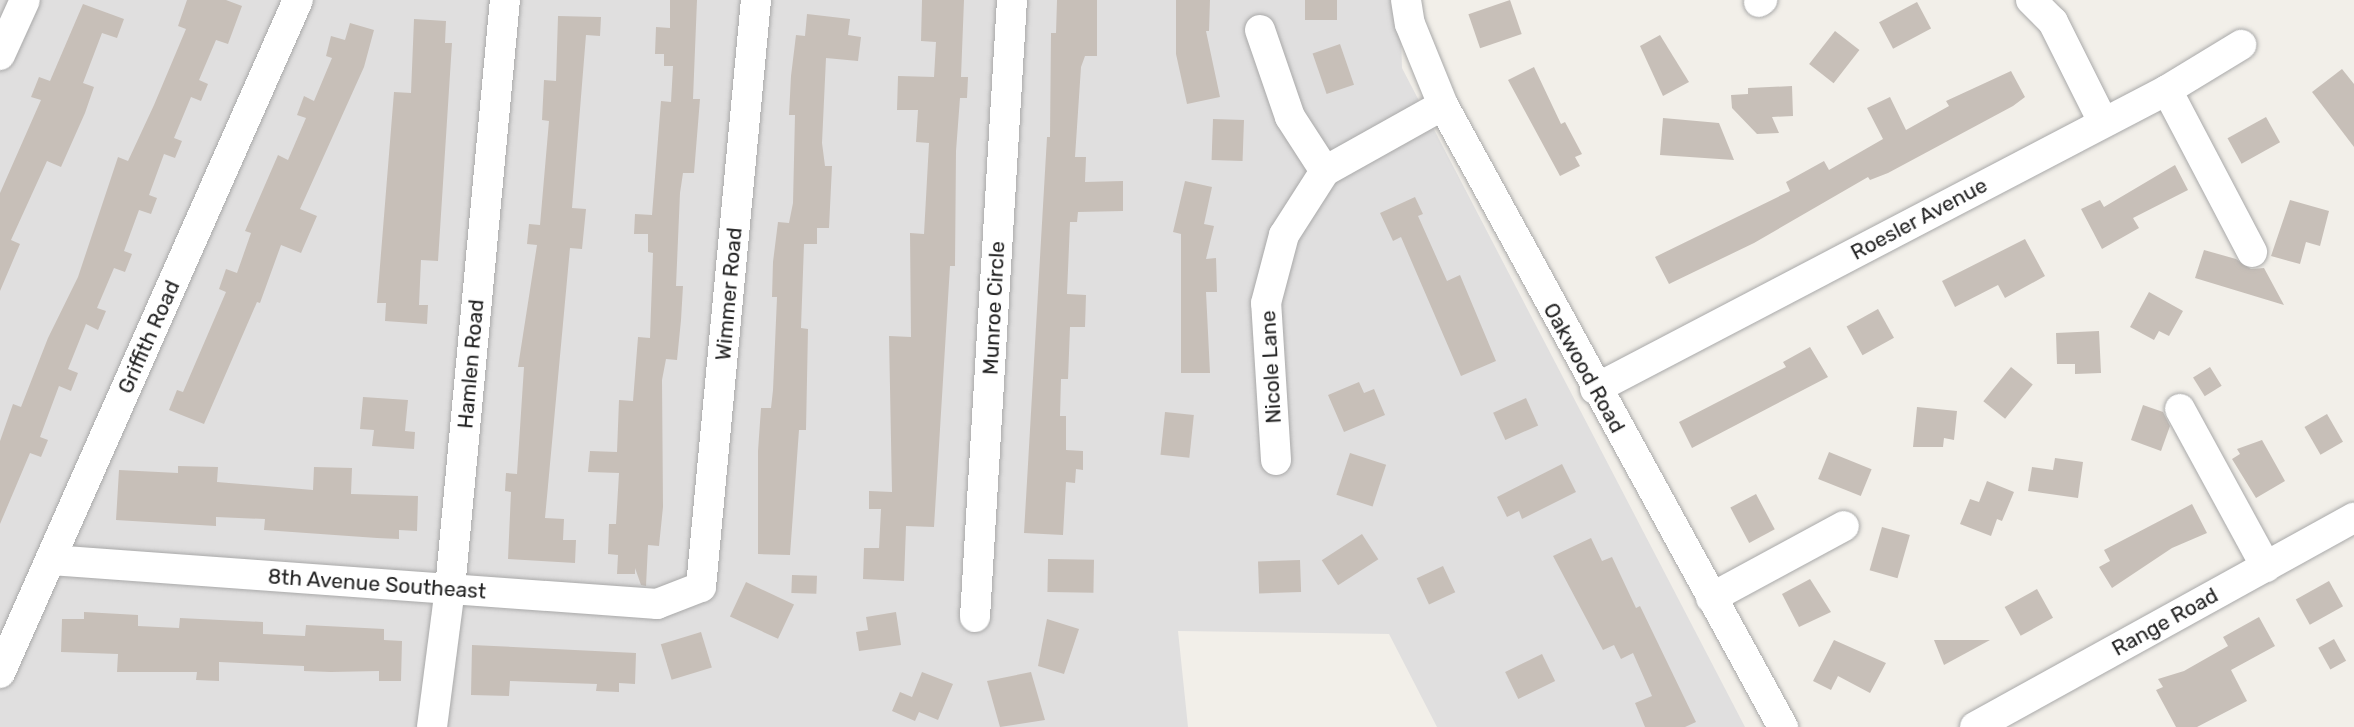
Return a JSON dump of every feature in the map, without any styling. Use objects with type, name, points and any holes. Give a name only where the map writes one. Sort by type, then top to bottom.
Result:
[{"type":"street","points":[[0,55],[25,0]]},
{"type":"street","name":"Griffith Road","points":[[0,673],[298,0]]},
{"type":"street","name":"Hamlen Road","points":[[432,727],[450,589],[505,0]]},
{"type":"street","name":"Wimmer Road","points":[[701,587],[756,0]]},
{"type":"street","name":"Munroe Circle","points":[[975,617],[1012,0]]},
{"type":"street","name":"Oakwood Road","points":[[1406,0],[1410,24],[1443,105],[1595,389],[1783,727]]},
{"type":"street","points":[[2031,0],[2053,23],[2103,122]]},
{"type":"street","points":[[1260,30],[1290,117],[1325,172]]},
{"type":"street","name":"Roesler Avenue","points":[[1595,389],[2167,90],[2241,45]]},
{"type":"street","points":[[2167,90],[2252,252]]},
{"type":"street","name":"Nicole Lane","points":[[1276,460],[1266,303],[1284,235],[1325,172],[1443,105]]},
{"type":"street","points":[[2180,409],[2266,566]]},
{"type":"street","name":"Range Road","points":[[1975,727],[2354,518]]},
{"type":"street","points":[[1711,598],[1844,526]]},
{"type":"street","name":"8th Avenue Southeast","points":[[51,560],[657,604],[701,587]]},
{"type":"shaded area","points":[[0,0],[1400,0],[1402,68],[1745,727],[1437,727],[1389,634],[1178,631],[1188,727],[0,727]]},
{"type":"building","points":[[187,0],[226,0],[242,6],[228,44],[216,40],[199,80],[208,84],[201,101],[191,97],[174,138],[182,141],[175,158],[164,154],[149,195],[157,198],[151,214],[139,210],[124,251],[132,254],[125,272],[114,268],[97,308],[106,311],[98,330],[86,324],[68,369],[78,373],[71,391],[59,386],[40,437],[48,440],[41,457],[30,453],[0,524],[0,441],[13,404],[21,407],[48,338],[78,277],[118,157],[128,161],[154,105],[186,29],[178,26]]},
{"type":"building","points":[[670,0],[697,0],[693,99],[700,99],[694,173],[683,173],[680,193],[676,286],[683,286],[681,320],[677,360],[666,359],[662,380],[663,507],[659,546],[648,545],[646,586],[641,585],[635,568],[635,574],[617,574],[618,555],[608,554],[609,524],[616,524],[619,473],[588,472],[590,451],[617,452],[619,400],[633,401],[638,337],[650,338],[653,253],[648,252],[648,234],[634,234],[635,214],[652,215],[661,101],[671,102],[673,66],[664,66],[664,54],[655,54],[656,27],[670,28]]},
{"type":"building","points":[[922,0],[964,0],[961,77],[968,77],[967,98],[960,98],[956,151],[955,266],[950,266],[934,527],[906,526],[904,581],[863,579],[864,548],[879,548],[881,509],[869,509],[869,491],[892,492],[889,336],[911,337],[910,233],[924,234],[929,143],[916,142],[918,110],[897,110],[898,76],[934,77],[936,42],[921,41]]},
{"type":"building","points":[[1057,0],[1097,0],[1097,56],[1085,56],[1081,67],[1075,157],[1086,157],[1085,182],[1123,181],[1123,211],[1078,212],[1077,222],[1070,222],[1067,294],[1086,295],[1085,327],[1070,327],[1068,379],[1061,379],[1060,416],[1066,416],[1066,450],[1083,451],[1083,470],[1076,469],[1075,483],[1066,482],[1063,535],[1024,533],[1047,137],[1050,137],[1051,33],[1056,33]]},
{"type":"building","points":[[1176,0],[1210,0],[1209,31],[1206,31],[1220,97],[1187,104],[1176,54]]},
{"type":"building","points":[[1305,0],[1337,0],[1337,20],[1305,20]]},
{"type":"building","points":[[1510,0],[1522,34],[1480,48],[1468,14]]},
{"type":"building","points":[[1917,2],[1931,28],[1893,49],[1879,22]]},
{"type":"building","points":[[83,4],[124,19],[117,38],[102,33],[83,83],[94,87],[85,113],[61,167],[47,161],[11,240],[20,244],[0,291],[0,193],[41,100],[31,97],[39,77],[50,81]]},
{"type":"building","points":[[807,14],[850,19],[848,35],[861,37],[858,61],[826,58],[822,143],[825,166],[832,166],[829,228],[817,228],[817,244],[804,244],[801,328],[808,329],[806,430],[799,430],[790,555],[758,554],[758,451],[761,408],[771,408],[773,390],[777,297],[772,297],[773,262],[778,222],[789,223],[793,203],[795,115],[789,115],[791,76],[796,35],[805,36]]},
{"type":"building","points":[[558,16],[601,17],[600,36],[586,35],[572,208],[586,209],[582,249],[570,248],[545,518],[564,519],[563,540],[576,540],[575,563],[508,559],[511,492],[505,491],[506,473],[517,474],[524,367],[518,367],[537,245],[527,244],[529,224],[540,225],[549,121],[542,120],[544,80],[556,81]]},
{"type":"building","points":[[414,19],[446,21],[445,43],[452,43],[438,261],[421,260],[419,305],[428,305],[427,324],[385,321],[386,303],[377,303],[394,92],[411,93]]},
{"type":"building","points":[[350,23],[374,30],[364,67],[300,209],[317,216],[301,253],[281,245],[260,303],[257,302],[204,424],[169,410],[177,390],[183,392],[226,292],[219,289],[226,269],[237,273],[251,233],[245,231],[278,155],[288,160],[306,118],[297,115],[304,96],[314,101],[332,58],[326,56],[331,36],[345,40]]},
{"type":"building","points":[[1835,31],[1859,50],[1834,83],[1809,64]]},
{"type":"building","points":[[1660,35],[1689,82],[1663,96],[1640,46]]},
{"type":"building","points":[[1340,44],[1354,85],[1327,94],[1313,53]]},
{"type":"building","points":[[1534,67],[1561,124],[1565,122],[1582,154],[1575,157],[1580,166],[1560,176],[1508,80]]},
{"type":"building","points":[[2342,69],[2354,84],[2354,147],[2312,92]]},
{"type":"building","points":[[2011,71],[2025,97],[2013,106],[1888,173],[1870,180],[1868,177],[1754,243],[1669,284],[1655,257],[1790,191],[1786,182],[1824,161],[1829,170],[1883,139],[1867,108],[1890,97],[1906,130],[1949,106],[1946,101]]},
{"type":"building","points":[[1792,86],[1793,116],[1772,117],[1779,133],[1757,134],[1732,108],[1731,95],[1748,94],[1748,88]]},
{"type":"building","points":[[2266,117],[2280,142],[2242,164],[2228,138]]},
{"type":"building","points":[[1663,118],[1719,123],[1734,160],[1660,155]]},
{"type":"building","points":[[1213,119],[1244,120],[1243,161],[1212,160]]},
{"type":"building","points":[[2175,165],[2188,190],[2133,218],[2139,228],[2102,249],[2081,209],[2100,200],[2104,207]]},
{"type":"building","points":[[1185,181],[1212,187],[1204,224],[1214,226],[1206,259],[1216,258],[1217,292],[1206,292],[1210,373],[1181,373],[1181,234],[1173,232]]},
{"type":"building","points":[[1415,197],[1423,214],[1418,216],[1447,281],[1460,275],[1496,361],[1461,376],[1401,237],[1393,241],[1380,213]]},
{"type":"building","points":[[2290,200],[2329,211],[2320,246],[2306,242],[2300,264],[2271,256]]},
{"type":"building","points":[[2025,239],[2045,276],[2005,298],[1998,285],[1955,307],[1942,281]]},
{"type":"building","points":[[2204,250],[2236,259],[2251,269],[2264,268],[2284,305],[2195,278]]},
{"type":"building","points":[[2149,292],[2183,311],[2169,336],[2159,331],[2154,340],[2130,327]]},
{"type":"building","points":[[1878,309],[1894,338],[1863,355],[1847,326]]},
{"type":"building","points":[[2099,331],[2101,373],[2075,374],[2075,364],[2057,364],[2056,333]]},
{"type":"building","points":[[1810,347],[1828,377],[1692,448],[1679,422],[1786,367],[1783,362]]},
{"type":"building","points":[[2011,367],[2033,385],[2005,419],[1983,401]]},
{"type":"building","points":[[2210,367],[2222,386],[2205,396],[2193,378]]},
{"type":"building","points":[[1359,382],[1364,393],[1374,389],[1385,415],[1344,432],[1328,395]]},
{"type":"building","points":[[363,397],[408,400],[405,431],[415,432],[414,449],[372,446],[374,430],[360,429]]},
{"type":"building","points":[[1526,398],[1538,425],[1505,440],[1493,413]]},
{"type":"building","points":[[2143,405],[2163,412],[2170,426],[2161,451],[2131,440]]},
{"type":"building","points":[[1917,407],[1957,411],[1954,440],[1944,438],[1943,447],[1913,447]]},
{"type":"building","points":[[1165,412],[1194,415],[1189,458],[1161,455]]},
{"type":"building","points":[[2327,414],[2343,442],[2320,455],[2304,427]]},
{"type":"building","points":[[2262,440],[2285,481],[2256,498],[2232,459],[2240,454],[2237,449]]},
{"type":"building","points":[[1829,452],[1872,469],[1861,496],[1818,479]]},
{"type":"building","points":[[1350,453],[1386,465],[1373,507],[1336,495]]},
{"type":"building","points":[[2055,458],[2083,462],[2078,498],[2028,491],[2032,467],[2053,470]]},
{"type":"building","points":[[1562,464],[1576,492],[1522,519],[1519,511],[1507,517],[1497,497]]},
{"type":"building","points":[[178,466],[218,467],[217,482],[313,490],[314,467],[352,468],[351,494],[418,496],[417,531],[399,530],[399,539],[264,530],[265,519],[216,517],[216,526],[116,520],[119,470],[178,473]]},
{"type":"building","points":[[1987,481],[2014,492],[2002,521],[1997,519],[1991,536],[1960,524],[1970,499],[1979,502]]},
{"type":"building","points":[[1756,494],[1775,529],[1749,543],[1730,508]]},
{"type":"building","points":[[2192,504],[2207,533],[2172,548],[2112,588],[2099,567],[2110,561],[2104,550]]},
{"type":"building","points":[[1882,527],[1910,535],[1897,578],[1870,570]]},
{"type":"building","points":[[1362,534],[1378,559],[1338,585],[1322,560]]},
{"type":"building","points":[[1591,538],[1602,561],[1612,557],[1636,608],[1640,606],[1696,722],[1685,727],[1645,727],[1635,703],[1652,696],[1633,653],[1621,659],[1614,645],[1603,650],[1553,556]]},
{"type":"building","points":[[1048,559],[1094,560],[1093,593],[1047,592]]},
{"type":"building","points":[[1300,560],[1301,592],[1259,593],[1258,561]]},
{"type":"building","points":[[1443,566],[1455,592],[1429,605],[1417,578]]},
{"type":"building","points":[[792,575],[817,576],[816,594],[791,593]]},
{"type":"building","points":[[1810,579],[1831,612],[1799,627],[1782,594]]},
{"type":"building","points":[[2329,581],[2343,606],[2310,625],[2296,599]]},
{"type":"building","points":[[746,582],[794,604],[778,639],[730,616]]},
{"type":"building","points":[[2037,589],[2053,618],[2021,636],[2005,607]]},
{"type":"building","points":[[84,612],[138,615],[138,626],[179,628],[180,618],[263,622],[263,634],[305,636],[306,625],[384,629],[384,640],[402,641],[401,681],[379,681],[379,671],[304,671],[304,666],[219,662],[219,681],[196,680],[197,672],[117,672],[118,654],[61,652],[62,619],[84,619]]},
{"type":"building","points":[[896,612],[901,645],[859,651],[856,632],[868,630],[866,617]]},
{"type":"building","points":[[2259,617],[2275,646],[2231,670],[2247,701],[2197,727],[2176,727],[2156,690],[2163,687],[2158,679],[2184,671],[2228,646],[2223,637]]},
{"type":"building","points":[[1047,619],[1079,629],[1064,674],[1038,666]]},
{"type":"building","points":[[701,632],[712,667],[672,680],[661,644]]},
{"type":"building","points":[[2334,639],[2346,661],[2330,670],[2318,648]]},
{"type":"building","points":[[1834,640],[1886,663],[1870,693],[1838,676],[1831,690],[1813,681]]},
{"type":"building","points":[[1934,640],[1990,640],[1944,665]]},
{"type":"building","points":[[472,645],[636,653],[635,684],[619,683],[619,692],[596,691],[597,684],[510,681],[509,696],[471,695]]},
{"type":"building","points":[[1542,654],[1555,681],[1518,699],[1505,672]]},
{"type":"building","points":[[922,672],[953,684],[938,720],[919,712],[915,721],[892,711],[900,692],[912,697]]},
{"type":"building","points":[[1031,672],[1045,720],[1000,727],[987,681]]}]
